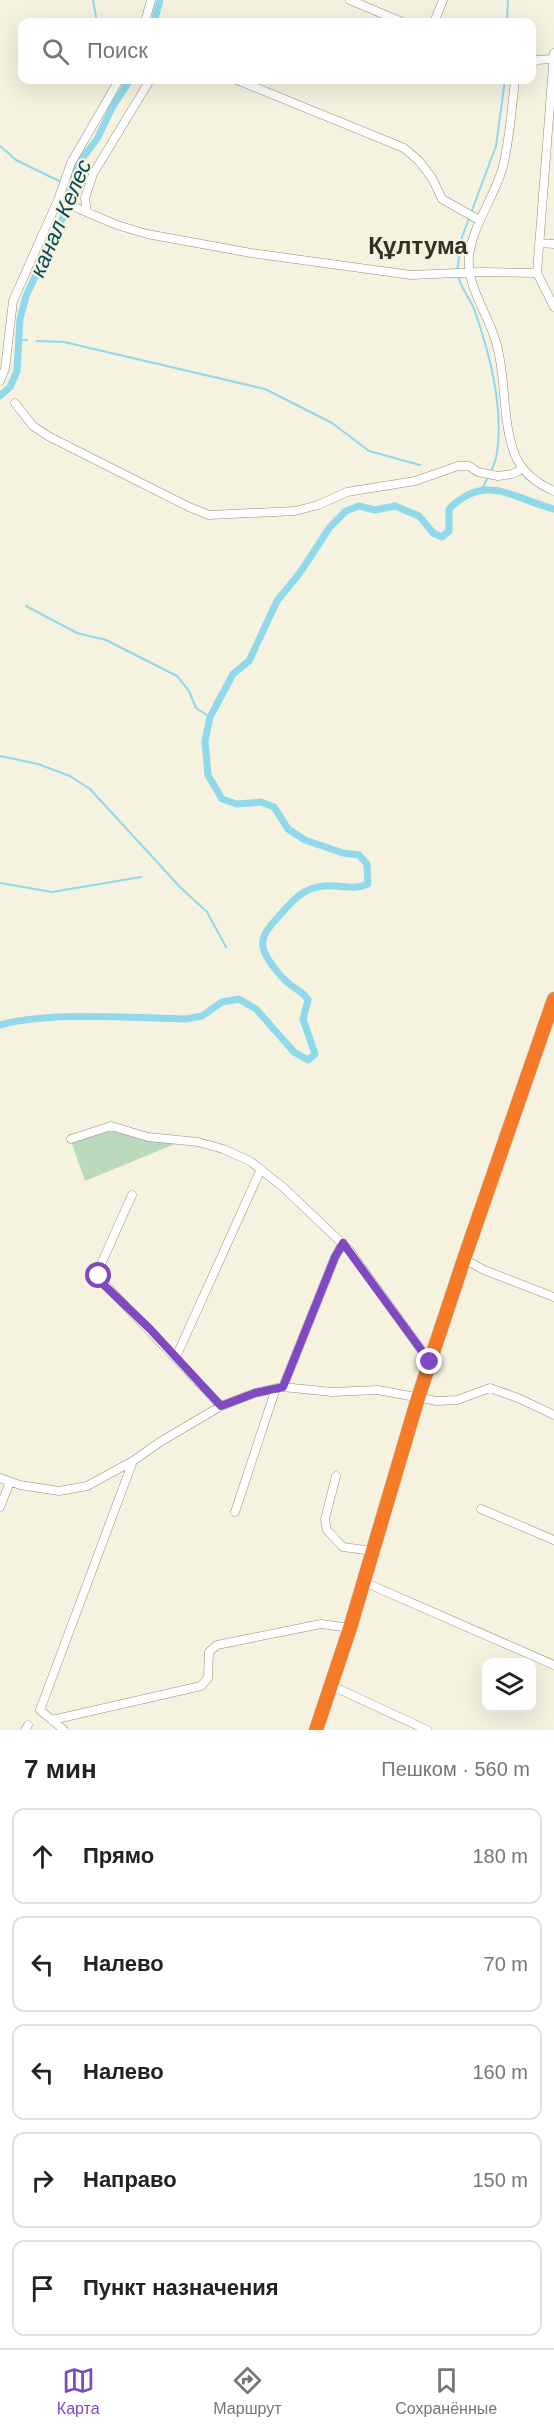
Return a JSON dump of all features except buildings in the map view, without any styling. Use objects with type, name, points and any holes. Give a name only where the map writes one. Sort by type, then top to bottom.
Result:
[{"type":"highway","points":[[316,1730],[350,1628],[418,1398],[554,999]]},
{"type":"street","points":[[146,18],[151,0]]},
{"type":"street","points":[[350,0],[393,18]]},
{"type":"street","points":[[436,18],[443,0]]},
{"type":"street","points":[[536,60],[553,56],[550,136],[537,273],[554,307]]},
{"type":"street","points":[[0,381],[5,369],[13,301],[58,200],[71,163],[117,84]]},
{"type":"street","points":[[87,212],[85,198],[93,174],[148,84]]},
{"type":"street","points":[[247,84],[404,147],[432,178],[442,199],[479,220]]},
{"type":"street","points":[[514,84],[502,169],[479,220],[470,254],[469,273],[497,344],[509,432],[515,455],[536,481],[554,491]]},
{"type":"street","points":[[58,200],[147,234],[251,253],[411,275],[537,273]]},
{"type":"street","points":[[539,243],[554,244]]},
{"type":"street","points":[[15,403],[33,426],[48,436],[189,507],[210,515],[295,511],[318,505],[347,492],[415,481],[458,466],[469,466],[478,472],[498,476],[524,469]]},
{"type":"street","points":[[71,1139],[105,1128],[118,1127],[148,1137],[210,1145],[234,1154],[261,1169],[343,1243],[430,1362]]},
{"type":"street","points":[[176,1357],[261,1169]]},
{"type":"street","points":[[132,1195],[98,1271],[99,1276],[103,1284],[221,1406]]},
{"type":"street","points":[[235,1512],[279,1388],[343,1243]]},
{"type":"street","points":[[464,1259],[484,1270],[554,1297]]},
{"type":"street","points":[[0,1478],[59,1491],[78,1489],[134,1461],[221,1406],[249,1395],[279,1388],[332,1392],[378,1390],[437,1401],[457,1400],[484,1389],[496,1389],[554,1415]]},
{"type":"street","points":[[64,1730],[40,1710],[134,1461]]},
{"type":"street","points":[[336,1476],[325,1519],[327,1530],[343,1546],[373,1551]]},
{"type":"street","points":[[0,1507],[10,1482]]},
{"type":"street","points":[[481,1509],[554,1540]]},
{"type":"street","points":[[363,1582],[554,1665]]},
{"type":"street","points":[[52,1720],[201,1686],[208,1678],[209,1652],[217,1645],[321,1624],[350,1628]]},
{"type":"street","points":[[330,1684],[427,1730]]},
{"type":"green space","points":[[116,1128],[175,1144],[85,1181],[71,1141]]},
{"type":"waterway","points":[[93,0],[96,18]]},
{"type":"waterway","name":"канал Келес","points":[[155,18],[160,0]]},
{"type":"waterway","points":[[507,18],[508,0]]},
{"type":"waterway","name":"канал Келес","points":[[0,396],[10,387],[17,371],[20,319],[26,296],[63,217],[78,164],[97,139],[113,106],[127,84]]},
{"type":"waterway","points":[[471,213],[496,146],[504,84]]},
{"type":"waterway","points":[[0,146],[16,160],[59,181]]},
{"type":"waterway","points":[[457,271],[462,237],[469,218]]},
{"type":"waterway","points":[[458,276],[480,326],[497,402],[499,422],[496,458],[481,491]]},
{"type":"waterway","points":[[19,340],[27,340]]},
{"type":"waterway","points":[[37,341],[64,342],[265,389],[332,423],[369,451],[420,465]]},
{"type":"waterway","points":[[0,1025],[43,1018],[67,1017],[186,1019],[202,1016],[222,1002],[239,999],[256,1009],[294,1052],[308,1060],[315,1054],[303,1019],[308,1000],[284,979],[267,957],[263,949],[264,937],[269,927],[286,908],[306,891],[324,886],[356,887],[368,884],[367,864],[359,855],[343,853],[305,840],[288,829],[274,807],[261,802],[237,804],[222,799],[208,775],[205,741],[210,717],[233,674],[249,661],[277,601],[299,574],[330,527],[346,511],[359,506],[375,510],[395,506],[419,516],[433,533],[442,537],[449,531],[449,509],[462,498],[475,492],[500,491],[554,509]]},
{"type":"waterway","points":[[26,606],[77,633],[106,640],[177,676],[189,691],[196,708],[210,717]]},
{"type":"waterway","points":[[0,756],[38,764],[70,776],[90,789],[180,887],[207,912],[226,947]]},
{"type":"waterway","points":[[0,883],[52,892],[141,877]]},
{"type":"district","name":"Құлтума","points":[[418,246]]},
{"type":"route","points":[[99,1276],[103,1284],[150,1329],[221,1406],[267,1389],[283,1387],[335,1257],[343,1243],[430,1362]]}]
